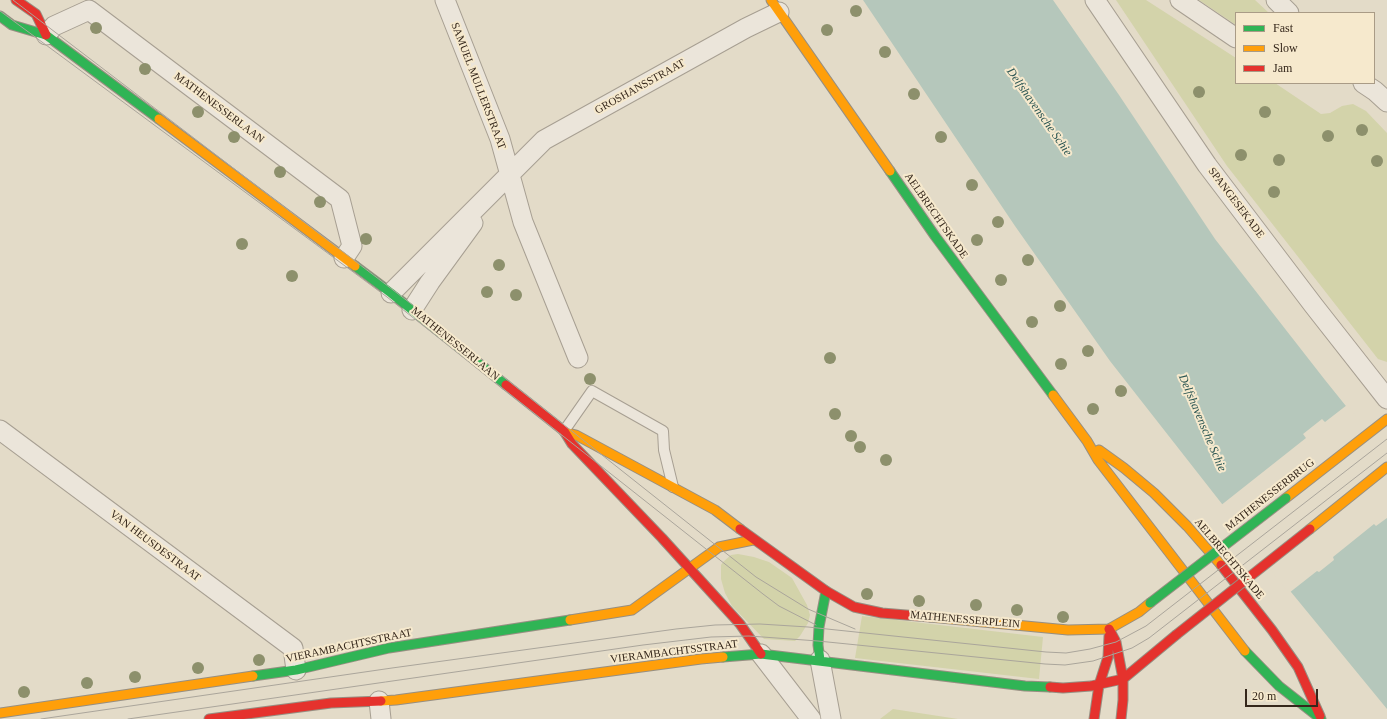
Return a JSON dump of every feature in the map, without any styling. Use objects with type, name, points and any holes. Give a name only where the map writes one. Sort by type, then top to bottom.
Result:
[{"type":"street","name":"MATHENESSERLAAN","points":[[16,0],[36,14],[46,35]]},
{"type":"street","name":"SAMUEL MULLERSTRAAT","points":[[444,0],[500,138],[509,174]]},
{"type":"street","name":"SPANGESEKADE","points":[[1095,0],[1207,165],[1387,399]]},
{"type":"street","points":[[1180,0],[1235,37]]},
{"type":"street","points":[[1276,0],[1288,12]]},
{"type":"street","name":"GROSHANSSTRAAT","points":[[391,293],[544,140],[746,28],[775,6]]},
{"type":"street","name":"AELBRECHTSKADE","points":[[775,6],[935,236],[1087,441],[1098,460],[1248,654],[1279,686],[1321,719]]},
{"type":"street","name":"MATHENESSERLAAN","points":[[46,35],[54,26],[89,10],[340,199],[352,246],[344,258]]},
{"type":"street","name":"MATHENESSERLAAN","points":[[0,16],[12,25],[46,35],[391,293],[564,432],[572,444],[689,568]]},
{"type":"street","points":[[1365,84],[1375,90],[1387,102]]},
{"type":"street","name":"GROSHANSSTRAAT","points":[[412,310],[430,282],[509,174]]},
{"type":"street","points":[[509,174],[523,222],[578,358]]},
{"type":"street","name":"MATHENESSERBRUG","points":[[1109,629],[1139,612],[1387,419]]},
{"type":"street","name":"VAN HEUSDESTRAAT","points":[[0,430],[293,648],[296,670]]},
{"type":"street","name":"MATHENESSERLAAN","points":[[564,432],[576,435],[715,510],[753,540]]},
{"type":"street","name":"AELBRECHTSKADE","points":[[1087,441],[1124,468],[1154,493],[1187,526],[1216,559],[1272,630],[1298,667],[1321,719]]},
{"type":"street","points":[[761,654],[1025,686],[1063,688],[1099,685],[1124,680],[1176,635],[1387,467]]},
{"type":"street","points":[[753,540],[721,546],[689,568],[740,624],[811,719]]},
{"type":"street","name":"MATHENESSERPLEIN","points":[[753,540],[826,592],[854,607],[882,613],[1068,630],[1109,629]]},
{"type":"street","name":"VIERAMBACHTSSTRAAT","points":[[0,713],[296,670],[389,648],[632,610],[689,568]]},
{"type":"street","points":[[826,592],[819,627],[818,645],[831,719]]},
{"type":"street","points":[[1109,629],[1116,642],[1124,680],[1121,719]]},
{"type":"street","points":[[1094,719],[1099,685],[1108,657],[1109,629]]},
{"type":"street","name":"VIERAMBACHTSSTRAAT","points":[[209,719],[331,703],[380,710],[396,700],[702,659],[761,654]]},
{"type":"lane","points":[[564,432],[592,391],[664,430],[664,450],[673,488]]},
{"type":"green space","points":[[1116,0],[1146,0],[1235,57],[1235,84],[1276,84],[1321,114],[1330,113],[1342,106],[1353,104],[1366,111],[1387,133],[1387,362],[1378,359],[1227,166]]},
{"type":"green space","points":[[1199,0],[1255,0],[1268,12],[1235,12],[1235,24]]},
{"type":"green space","points":[[738,554],[769,562],[792,578],[807,605],[810,615],[808,623],[795,641],[764,639],[732,606],[725,593],[721,579],[721,565],[731,555]]},
{"type":"green space","points":[[862,616],[1043,637],[1039,679],[855,658]]},
{"type":"green space","points":[[893,709],[958,719],[880,719]]},
{"type":"water","name":"Delfshavensche Schie","points":[[863,0],[1053,0],[1119,95],[1215,239],[1387,457],[1387,709],[1291,592],[1110,361],[1015,226]]},
{"type":"pier","points":[[1347,405],[1387,454],[1387,518],[1376,526],[1374,524],[1333,557],[1334,560],[1289,593],[1220,506],[1306,438],[1303,434],[1322,419],[1325,422]]},
{"type":"tram line","points":[[13,0],[414,306],[756,577],[808,609],[855,629]]},
{"type":"tram line","points":[[0,11],[387,297],[763,594],[779,606],[816,625]]},
{"type":"tram line","points":[[41,719],[392,668],[715,625],[760,624],[808,627],[1046,652],[1066,653],[1090,649],[1116,642],[1146,626],[1387,439]]},
{"type":"tram line","points":[[128,719],[643,645],[711,637],[749,636],[818,641],[1045,664],[1065,665],[1093,661],[1132,648],[1149,638],[1387,453]]},
{"type":"traffic: fast","points":[[0,16],[12,25],[46,35],[159,119]]},
{"type":"traffic: fast","points":[[890,171],[935,236],[1053,395]]},
{"type":"traffic: fast","points":[[355,266],[506,385]]},
{"type":"traffic: fast","points":[[1150,603],[1286,498]]},
{"type":"traffic: fast","points":[[820,660],[818,645],[819,627],[826,591]]},
{"type":"traffic: fast","points":[[253,676],[296,670],[389,648],[570,620]]},
{"type":"traffic: fast","points":[[1245,651],[1279,686],[1321,719]]},
{"type":"traffic: fast","points":[[723,657],[761,654],[1025,686],[1050,687]]},
{"type":"traffic: slow","points":[[771,0],[890,171]]},
{"type":"traffic: slow","points":[[159,119],[355,266]]},
{"type":"traffic: slow","points":[[1053,395],[1087,441],[1098,460],[1245,651]]},
{"type":"traffic: slow","points":[[1286,498],[1387,419]]},
{"type":"traffic: slow","points":[[568,433],[576,435],[715,510],[740,529]]},
{"type":"traffic: slow","points":[[1099,450],[1124,468],[1154,493],[1187,526],[1221,565]]},
{"type":"traffic: slow","points":[[1310,529],[1387,467]]},
{"type":"traffic: slow","points":[[570,620],[632,610],[719,547],[753,540]]},
{"type":"traffic: slow","points":[[930,617],[1068,630],[1109,629],[1139,612],[1150,603]]},
{"type":"traffic: slow","points":[[381,701],[723,657]]},
{"type":"traffic: slow","points":[[0,713],[253,676]]},
{"type":"traffic: jam","points":[[16,0],[36,14],[46,35]]},
{"type":"traffic: jam","points":[[506,385],[564,431],[572,444],[662,538],[740,624],[761,654]]},
{"type":"traffic: jam","points":[[740,529],[826,591],[854,607],[882,613],[930,617]]},
{"type":"traffic: jam","points":[[1176,635],[1310,529]]},
{"type":"traffic: jam","points":[[1221,565],[1272,630],[1298,667],[1320,716]]},
{"type":"traffic: jam","points":[[1109,629],[1116,642],[1123,679],[1121,719]]},
{"type":"traffic: jam","points":[[1050,687],[1063,688],[1091,686],[1123,679],[1176,635]]},
{"type":"traffic: jam","points":[[1094,719],[1099,685],[1108,657],[1109,636]]},
{"type":"traffic: jam","points":[[209,719],[331,703],[381,701]]}]
